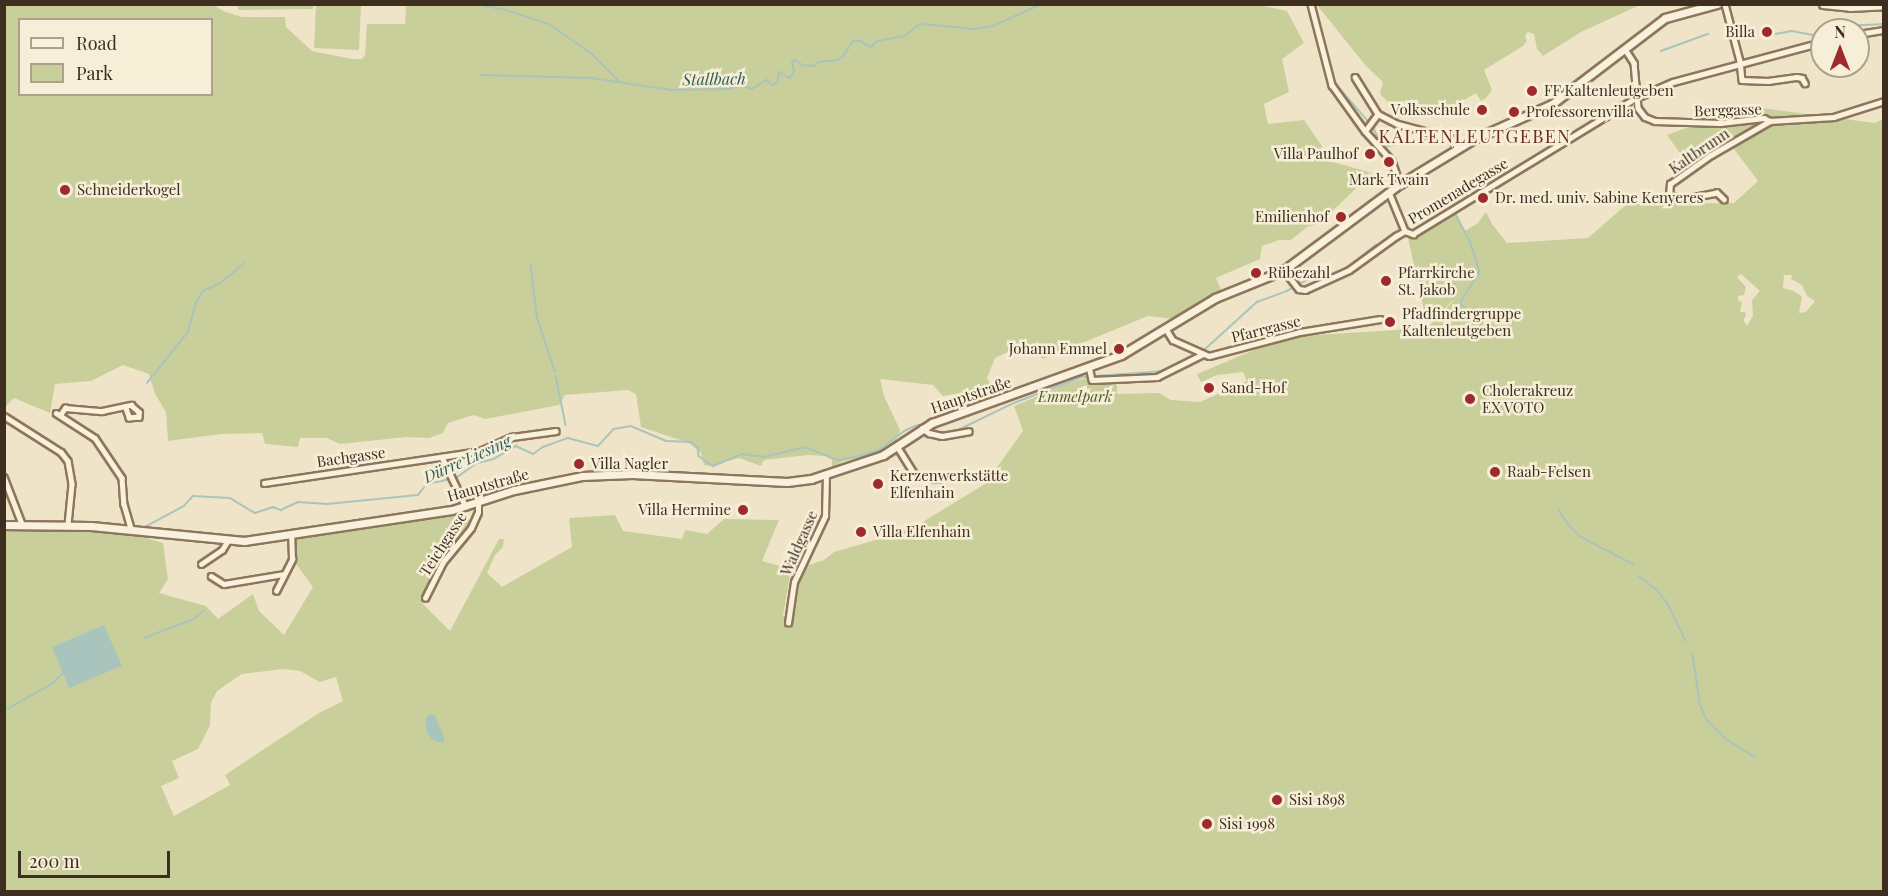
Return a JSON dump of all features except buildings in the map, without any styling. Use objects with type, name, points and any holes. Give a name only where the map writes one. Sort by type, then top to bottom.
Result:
[{"type":"main road","name":"Hauptstraße","points":[[4,525],[68,525],[244,541],[466,507],[540,483],[608,474],[787,482],[811,479],[877,458],[922,428],[1090,373],[1215,298],[1284,270],[1389,191],[1458,148],[1552,104],[1673,15],[1717,4]]},
{"type":"main road","points":[[1823,4],[1850,7],[1884,5]]},
{"type":"street","points":[[1311,4],[1332,85],[1365,130],[1392,161],[1401,184]]},
{"type":"street","points":[[1725,4],[1740,64],[1740,78],[1744,81],[1797,77],[1802,78],[1805,83]]},
{"type":"street","name":"Promenadegasse","points":[[1284,270],[1296,286],[1305,290],[1349,270],[1385,242],[1405,231],[1413,234],[1636,98],[1673,82],[1810,45]]},
{"type":"street","points":[[1625,49],[1634,63],[1636,98]]},
{"type":"street","points":[[1354,77],[1378,114],[1398,124],[1451,138],[1458,148]]},
{"type":"street","name":"Berggasse","points":[[1636,98],[1640,111],[1655,121],[1720,123],[1766,118],[1770,121],[1834,117],[1884,101]]},
{"type":"street","points":[[1365,130],[1378,114]]},
{"type":"street","name":"Kaltbrunn","points":[[1724,200],[1717,194],[1682,200],[1669,195],[1670,184],[1711,155],[1770,121]]},
{"type":"street","points":[[1389,191],[1405,231]]},
{"type":"street","name":"Pfarrgasse","points":[[1203,354],[1209,356],[1300,332],[1380,320]]},
{"type":"street","points":[[1166,329],[1172,339],[1203,354]]},
{"type":"street","points":[[1090,373],[1108,381],[1160,376],[1203,354]]},
{"type":"street","points":[[125,407],[95,412],[66,408],[58,414],[95,438],[122,477],[124,504],[131,530]]},
{"type":"street","points":[[4,416],[61,452],[68,461],[72,484],[68,525]]},
{"type":"street","points":[[922,428],[929,433],[942,436],[969,432]]},
{"type":"street","name":"Bachgasse","points":[[264,483],[480,451],[512,437],[556,431]]},
{"type":"street","points":[[897,446],[916,477],[939,479]]},
{"type":"street","points":[[442,457],[466,507]]},
{"type":"street","name":"Waldgasse","points":[[788,622],[794,582],[825,516],[826,474]]},
{"type":"street","points":[[4,477],[22,524]]},
{"type":"street","name":"Teichgasse","points":[[425,598],[443,562],[471,528],[478,512],[478,503]]},
{"type":"street","points":[[276,591],[292,559],[291,534]]},
{"type":"street","points":[[201,564],[222,550],[228,540]]},
{"type":"street","points":[[211,576],[224,585],[284,574]]},
{"type":"green space","points":[[5,5],[214,5],[223,11],[242,17],[285,17],[286,27],[312,51],[362,59],[365,55],[367,24],[405,24],[406,5],[1259,5],[1287,11],[1304,43],[1282,59],[1289,92],[1264,104],[1268,124],[1304,120],[1333,162],[1372,173],[1320,223],[1307,227],[1291,240],[1279,240],[1262,246],[1260,259],[1216,278],[1222,292],[1174,319],[1148,316],[1043,359],[1026,343],[995,358],[987,378],[990,384],[999,385],[1005,393],[983,400],[975,390],[943,396],[933,385],[880,379],[884,396],[900,430],[896,440],[869,456],[844,461],[832,467],[832,460],[824,456],[808,455],[764,460],[761,466],[739,458],[710,466],[704,465],[701,453],[689,443],[641,427],[636,394],[628,390],[565,395],[559,405],[485,419],[473,415],[448,423],[443,433],[429,438],[406,437],[340,444],[327,438],[300,438],[298,447],[265,444],[262,433],[221,434],[168,441],[166,412],[155,394],[149,374],[123,365],[91,381],[55,384],[50,413],[14,398],[5,407]]},
{"type":"green space","points":[[238,5],[313,5],[313,9],[238,10]]},
{"type":"green space","points":[[316,5],[361,5],[359,50],[314,48]]},
{"type":"green space","points":[[1317,5],[1640,5],[1581,32],[1543,56],[1537,49],[1534,34],[1528,32],[1525,35],[1527,41],[1523,46],[1484,70],[1492,90],[1486,98],[1481,101],[1476,93],[1447,110],[1420,110],[1418,100],[1389,103],[1380,94],[1383,82],[1366,66]]},
{"type":"green space","name":"Emmelpark","points":[[1746,106],[1875,123],[1883,119],[1883,891],[5,891],[4,528],[88,529],[129,533],[163,543],[168,579],[159,593],[206,606],[218,619],[253,594],[259,611],[284,635],[313,587],[294,561],[297,536],[465,512],[470,522],[435,568],[421,602],[450,631],[499,539],[504,539],[503,547],[495,555],[487,573],[502,587],[572,547],[569,518],[615,515],[623,531],[682,539],[685,530],[707,534],[724,519],[779,520],[762,561],[791,569],[783,616],[792,616],[797,584],[803,567],[824,560],[834,552],[900,533],[921,523],[985,484],[1023,431],[1014,406],[1071,382],[1087,378],[1090,382],[1117,384],[1117,394],[1159,393],[1171,400],[1200,402],[1247,381],[1243,372],[1217,375],[1201,382],[1197,374],[1285,337],[1427,328],[1457,297],[1427,324],[1408,238],[1458,207],[1457,215],[1465,231],[1478,223],[1486,212],[1507,243],[1588,238],[1627,204],[1734,203],[1758,181],[1728,141],[1690,167],[1667,135]],"holes":[[[1741,274],[1760,291],[1752,300],[1753,316],[1747,326],[1743,320],[1746,316],[1745,312],[1740,312],[1742,302],[1738,300],[1738,296],[1744,295],[1746,287],[1737,277]],[[1784,275],[1792,275],[1791,279],[1802,285],[1807,296],[1815,301],[1806,312],[1799,313],[1802,297],[1794,291],[1783,288]],[[283,669],[300,671],[320,682],[336,677],[343,701],[319,713],[225,775],[230,785],[174,816],[161,786],[179,778],[172,761],[198,749],[210,725],[211,703],[217,691],[242,674]]]},
{"type":"water","points":[[104,625],[122,666],[69,688],[52,647]]},
{"type":"water","points":[[429,714],[435,715],[445,740],[442,743],[432,740],[427,733],[425,720]]},
{"type":"waterway","points":[[477,4],[506,10],[549,24],[591,53],[620,82]]},
{"type":"waterway","name":"Stallbach","points":[[480,75],[591,78],[671,90],[729,89],[742,85],[752,89],[766,80],[773,85],[778,81],[779,72],[790,78],[794,72],[792,63],[794,60],[803,65],[813,66],[820,62],[837,60],[843,57],[853,41],[860,41],[871,47],[877,41],[905,36],[917,26],[924,24],[974,29],[993,26],[1042,4]]},
{"type":"waterway","name":"Dürre Liesing","points":[[1870,25],[1884,24]]},
{"type":"waterway","name":"Dürre Liesing","points":[[1775,34],[1792,31],[1810,34]]},
{"type":"waterway","name":"Dürre Liesing","points":[[1661,51],[1708,34]]},
{"type":"waterway","name":"Stallbach","points":[[1334,82],[1369,122]]},
{"type":"waterway","name":"Stallbach","points":[[1372,125],[1380,140],[1388,146],[1440,138]]},
{"type":"waterway","points":[[1454,211],[1470,241],[1480,272],[1460,304],[1466,308]]},
{"type":"waterway","name":"Dürre Liesing","points":[[1351,265],[1376,245]]},
{"type":"waterway","points":[[147,383],[188,332],[195,305],[203,291],[219,284],[244,264]]},
{"type":"waterway","points":[[531,264],[537,316],[555,371]]},
{"type":"waterway","name":"Dürre Liesing","points":[[1203,351],[1257,302],[1287,291],[1319,273],[1332,275],[1342,271]]},
{"type":"waterway","name":"Dürre Liesing","points":[[1187,359],[1199,353]]},
{"type":"waterway","name":"Dürre Liesing","points":[[930,429],[940,433],[956,431],[1014,403],[1082,377],[1164,371]]},
{"type":"waterway","points":[[556,376],[566,425]]},
{"type":"waterway","name":"Dürre Liesing","points":[[145,527],[184,506],[193,496],[230,498],[255,513],[273,507],[281,510],[298,502],[327,504],[418,495],[427,484],[456,478],[477,463],[494,459],[516,446],[533,454],[543,447],[568,438],[598,446],[614,429],[631,426],[666,441],[691,442],[698,447],[699,456],[713,466],[742,454],[764,457],[805,447],[839,460],[879,450],[904,431],[918,425]]},
{"type":"waterway","points":[[1559,510],[1568,524],[1581,537],[1633,564]]},
{"type":"waterway","name":"Dürre Liesing","points":[[4,531],[79,530],[135,534]]},
{"type":"waterway","points":[[1639,576],[1657,590],[1668,604],[1686,641]]},
{"type":"waterway","points":[[144,638],[194,619],[204,610]]},
{"type":"waterway","points":[[1693,654],[1700,704],[1707,720],[1727,740],[1755,757]]},
{"type":"waterway","points":[[4,711],[50,685],[64,673]]},
{"type":"place","name":"Billa","points":[[1767,32]]},
{"type":"place","name":"FF Kaltenleutgeben","points":[[1532,91]]},
{"type":"place","name":"Volksschule","points":[[1482,110]]},
{"type":"place","name":"Professorenvilla","points":[[1514,112]]},
{"type":"place","name":"Villa Paulhof","points":[[1370,154]]},
{"type":"place","name":"Mark Twain","points":[[1389,162]]},
{"type":"place","name":"Schneiderkogel","points":[[65,190]]},
{"type":"place","name":"Dr. med. univ. Sabine Kenyeres","points":[[1483,198]]},
{"type":"place","name":"Emilienhof","points":[[1341,217]]},
{"type":"place","name":"Rübezahl","points":[[1256,273]]},
{"type":"place","name":"Pfarrkirche St. Jakob","points":[[1386,281]]},
{"type":"place","name":"Pfadfindergruppe Kaltenleutgeben","points":[[1390,322]]},
{"type":"place","name":"Johann Emmel","points":[[1119,349]]},
{"type":"place","name":"Sand-Hof","points":[[1209,388]]},
{"type":"place","name":"Cholerakreuz EX VOTO","points":[[1470,399]]},
{"type":"place","name":"Villa Nagler","points":[[579,464]]},
{"type":"place","name":"Raab-Felsen","points":[[1495,472]]},
{"type":"place","name":"Kerzenwerkstätte Elfenhain","points":[[878,484]]},
{"type":"place","name":"Villa Hermine","points":[[743,510]]},
{"type":"place","name":"Villa Elfenhain","points":[[861,532]]},
{"type":"place","name":"Sisi 1898","points":[[1277,800]]},
{"type":"place","name":"Sisi 1998","points":[[1207,824]]},
{"type":"district","name":"KALTENLEUTGEBEN","points":[[1475,136]]}]
